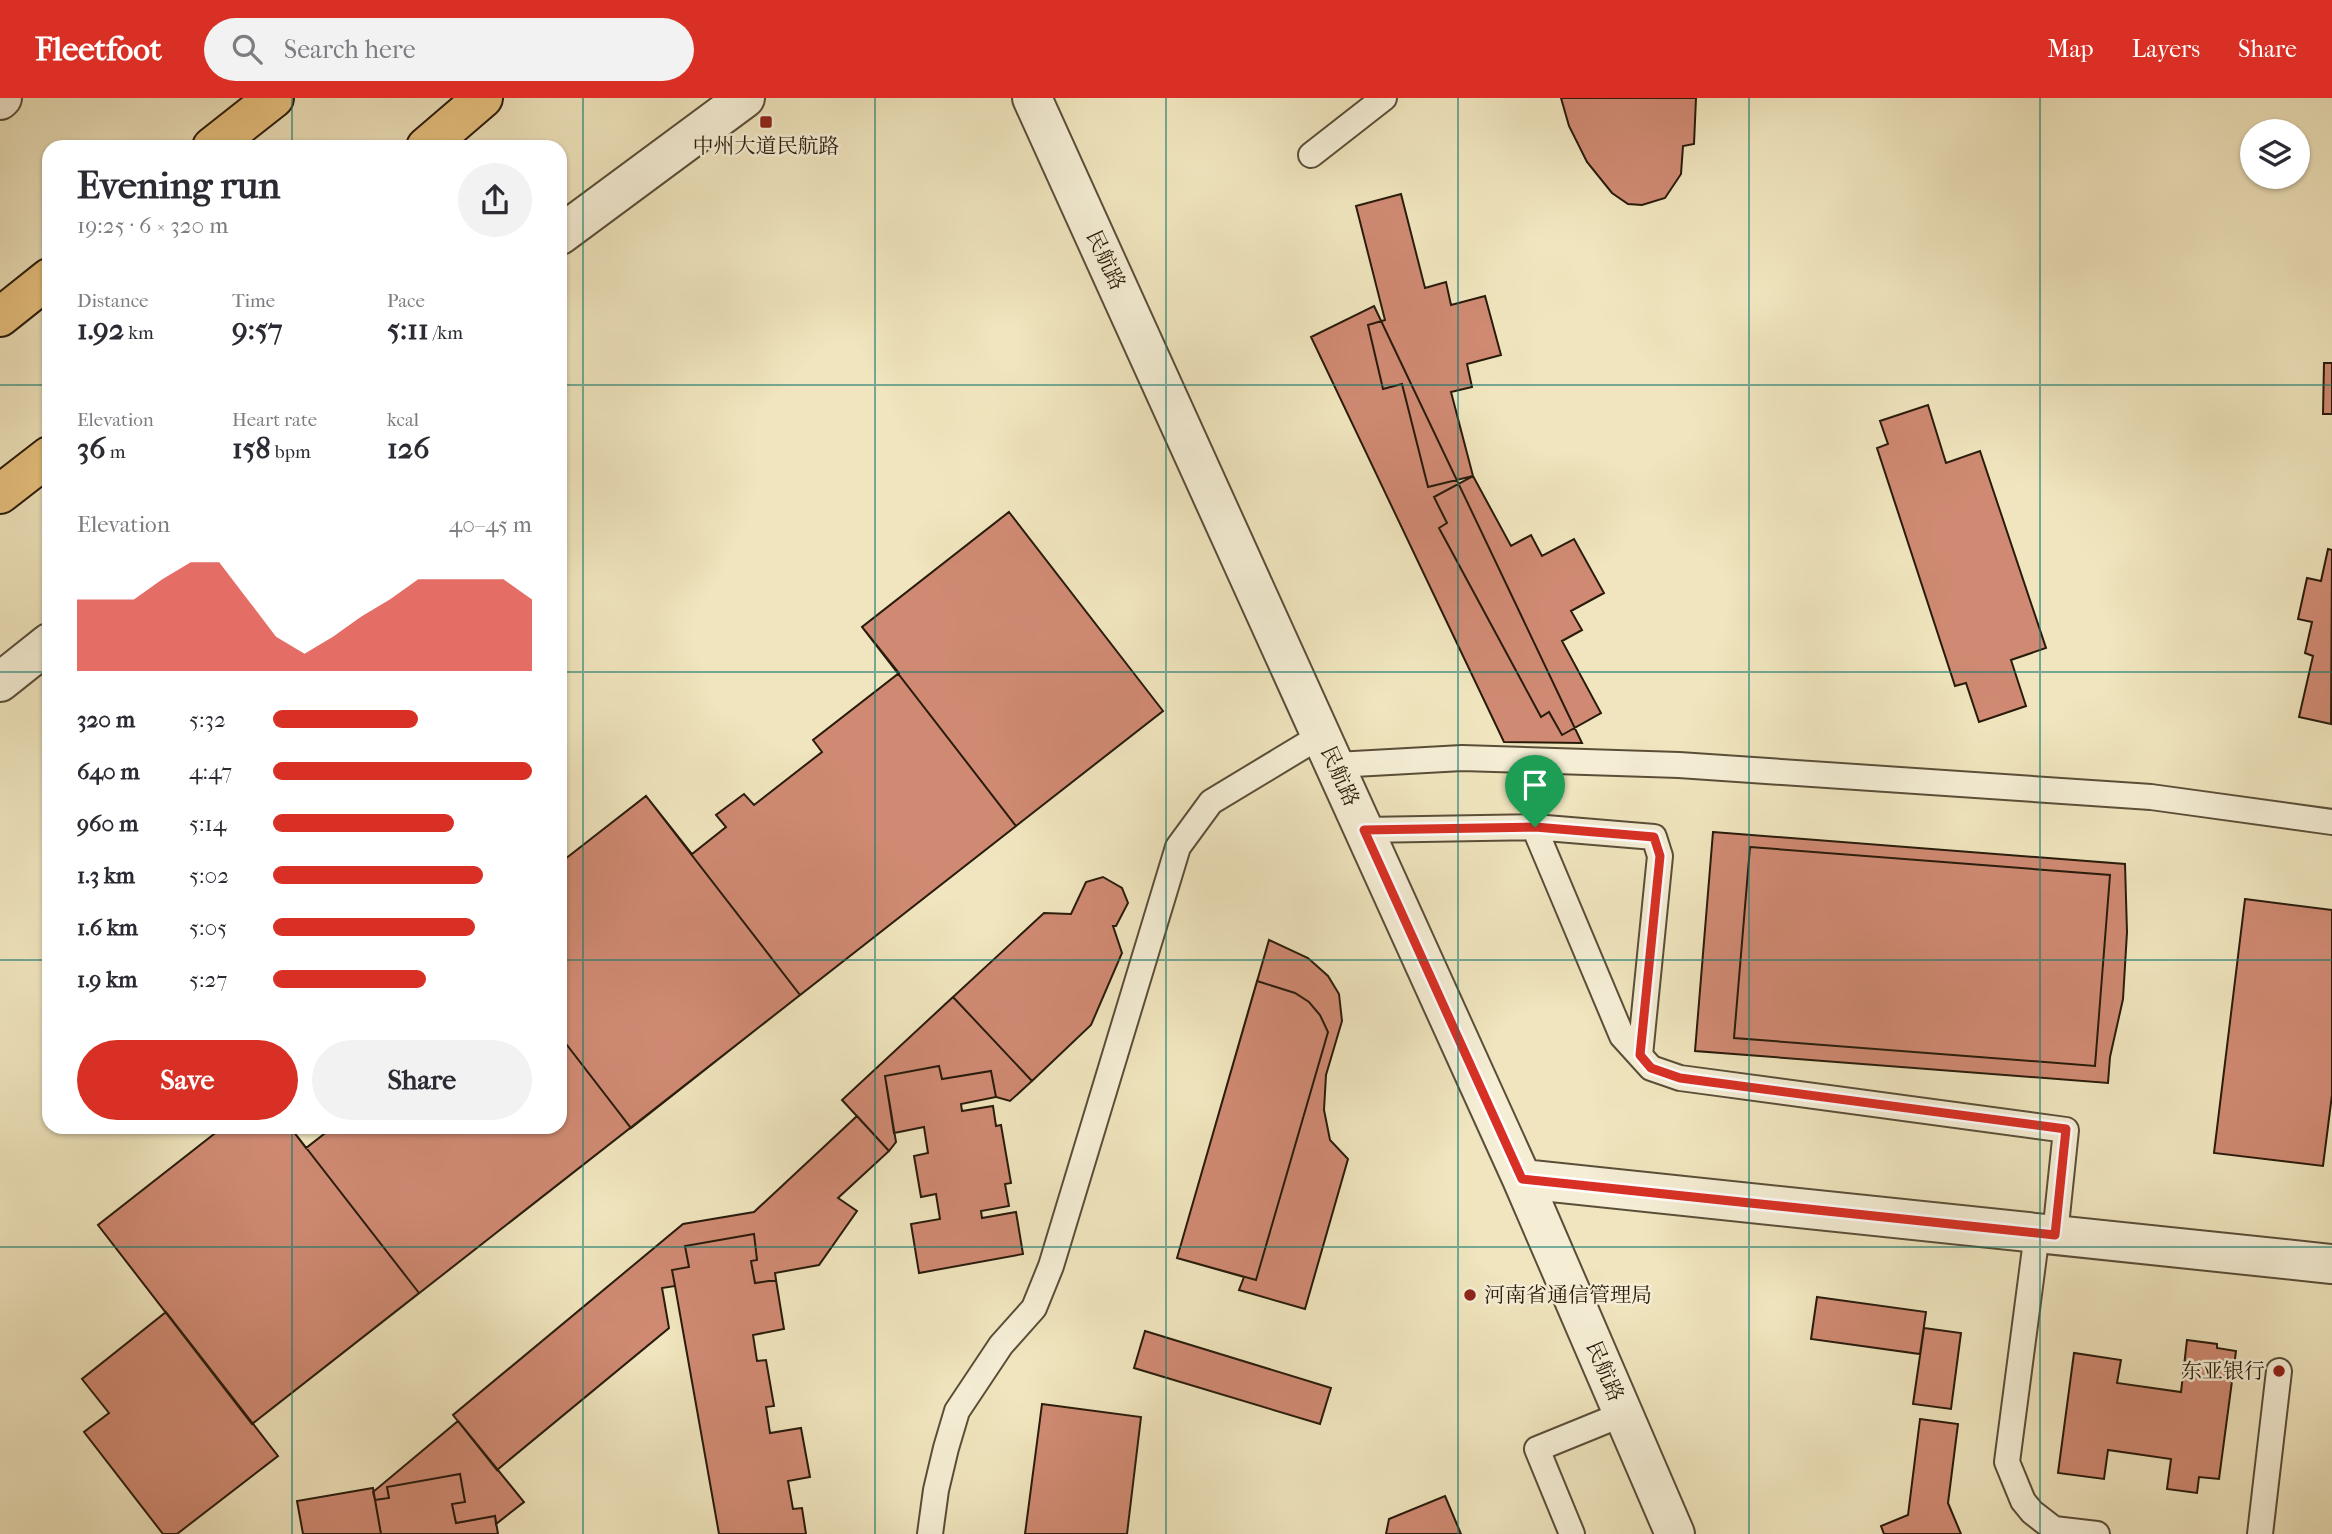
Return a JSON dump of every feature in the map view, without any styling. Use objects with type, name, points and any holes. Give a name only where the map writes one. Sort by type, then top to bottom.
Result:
[{"type":"highway","points":[[221,140],[274,98]]},
{"type":"highway","points":[[434,140],[484,98]]},
{"type":"highway","points":[[0,317],[42,284]]},
{"type":"highway","points":[[0,494],[42,461]]},
{"type":"street","points":[[567,230],[746,98]]},
{"type":"street","name":"民航路","points":[[1032,98],[1522,1179],[1675,1534]]},
{"type":"street","points":[[0,682],[42,649]]},
{"type":"street","points":[[1522,1179],[2332,1264]]},
{"type":"lane","points":[[1311,155],[1384,98]]},
{"type":"lane","points":[[930,1534],[939,1480],[957,1411],[1001,1345],[1034,1308],[1051,1266],[1178,847],[1211,802],[1329,750],[1462,758],[1679,765],[2151,797],[2332,822]]},
{"type":"lane","points":[[1535,827],[1622,1036],[1651,1068],[1680,1078],[2066,1129],[2007,1462],[2023,1501],[2032,1512],[2054,1529],[2096,1534]]},
{"type":"lane","points":[[1364,830],[1535,827],[1654,837],[1660,856],[1640,1055]]},
{"type":"lane","points":[[2260,1534],[2279,1371]]},
{"type":"lane","points":[[1572,1534],[1537,1449],[1623,1414]]},
{"type":"building","points":[[1561,98],[1696,98],[1694,144],[1683,146],[1681,174],[1665,198],[1642,205],[1628,204],[1612,193],[1587,162],[1569,126]]},
{"type":"building","points":[[1401,194],[1425,288],[1446,282],[1451,305],[1485,296],[1501,355],[1467,364],[1472,387],[1451,392],[1473,476],[1428,487],[1402,384],[1383,389],[1368,325],[1385,320],[1356,206]]},
{"type":"building","points":[[1374,306],[1582,743],[1504,742],[1311,337]]},
{"type":"building","points":[[2324,363],[2332,363],[2332,414],[2323,414]]},
{"type":"building","points":[[1928,405],[1946,463],[1980,451],[2046,648],[2011,660],[2026,706],[1979,722],[1966,683],[1955,686],[1877,448],[1888,444],[1880,421]]},
{"type":"building","points":[[1473,476],[1511,546],[1531,535],[1542,556],[1574,539],[1604,593],[1571,611],[1582,630],[1562,641],[1601,713],[1562,735],[1549,712],[1541,717],[1439,528],[1447,523],[1434,497]]},
{"type":"building","points":[[1009,512],[1163,711],[252,1424],[98,1225],[214,1134],[295,1134],[306,1148],[324,1134],[567,1134],[567,858],[646,796],[692,854],[726,827],[716,815],[744,794],[754,805],[822,752],[813,740],[899,673],[862,627]]},
{"type":"building","points":[[1009,512],[1163,711],[1016,826],[862,627]]},
{"type":"building","points":[[2328,549],[2332,550],[2331,724],[2299,717],[2313,656],[2305,653],[2312,622],[2298,619],[2307,578],[2321,581]]},
{"type":"building","points":[[646,796],[800,995],[631,1128],[567,1045],[567,858]]},
{"type":"building","points":[[1713,832],[2125,864],[2127,932],[2123,999],[2110,1057],[2108,1083],[1695,1051]]},
{"type":"building","points":[[1750,847],[2110,875],[2095,1066],[1734,1038]]},
{"type":"building","points":[[1103,877],[1122,888],[1128,903],[1116,926],[1113,926],[1122,953],[1091,1025],[1032,1081],[953,997],[1044,913],[1071,914],[1086,882]]},
{"type":"building","points":[[2245,899],[2332,910],[2332,1095],[2323,1166],[2214,1153]]},
{"type":"building","points":[[1269,940],[1308,958],[1328,976],[1339,994],[1342,1021],[1326,1075],[1324,1110],[1330,1140],[1348,1159],[1305,1309],[1239,1290],[1244,1277],[1177,1258]]},
{"type":"building","points":[[1257,981],[1295,993],[1309,1002],[1320,1015],[1328,1032],[1256,1280],[1177,1258]]},
{"type":"building","points":[[953,997],[1032,1081],[1010,1101],[996,1097],[991,1071],[942,1079],[939,1066],[885,1076],[896,1142],[889,1151],[842,1100]]},
{"type":"building","points":[[939,1066],[942,1079],[991,1071],[996,1097],[961,1104],[962,1111],[993,1106],[996,1126],[1001,1125],[1011,1183],[1005,1184],[1009,1206],[981,1211],[982,1218],[1016,1212],[1023,1254],[919,1273],[911,1224],[940,1219],[936,1194],[921,1197],[914,1156],[928,1153],[924,1127],[894,1133],[885,1076]]},
{"type":"building","points":[[857,1116],[889,1151],[838,1198],[857,1211],[819,1265],[775,1273],[776,1280],[755,1283],[751,1261],[757,1260],[754,1234],[685,1246],[689,1267],[672,1270],[675,1286],[662,1288],[669,1328],[497,1470],[453,1415],[683,1224],[754,1212]]},
{"type":"building","points":[[214,1134],[295,1134],[419,1293],[252,1424],[98,1225]]},
{"type":"building","points":[[754,1234],[757,1260],[751,1261],[755,1283],[776,1280],[784,1329],[753,1335],[757,1361],[766,1360],[774,1406],[766,1407],[770,1433],[801,1428],[810,1477],[788,1481],[793,1509],[802,1508],[806,1534],[719,1534],[672,1270],[689,1267],[685,1246]]},
{"type":"building","points":[[1817,1297],[1926,1312],[1920,1354],[1811,1339]]},
{"type":"building","points":[[166,1312],[278,1456],[177,1534],[163,1534],[84,1432],[109,1413],[82,1379]]},
{"type":"building","points":[[1924,1328],[1961,1333],[1951,1409],[1913,1404]]},
{"type":"building","points":[[1145,1331],[1331,1388],[1320,1424],[1134,1368]]},
{"type":"building","points":[[2187,1340],[2217,1344],[2217,1348],[2236,1351],[2219,1479],[2199,1477],[2197,1493],[2167,1489],[2171,1459],[2108,1450],[2104,1479],[2058,1473],[2074,1353],[2121,1360],[2117,1383],[2181,1392]]},
{"type":"building","points":[[1042,1404],[1141,1417],[1127,1534],[1025,1534]]},
{"type":"building","points":[[1920,1419],[1958,1424],[1948,1503],[1961,1534],[1884,1534],[1881,1526],[1908,1515]]},
{"type":"building","points":[[458,1421],[524,1502],[496,1524],[495,1516],[456,1523],[452,1504],[465,1502],[460,1474],[387,1487],[389,1498],[375,1500],[373,1492]]},
{"type":"building","points":[[460,1474],[465,1502],[452,1504],[456,1523],[495,1516],[498,1534],[381,1534],[375,1500],[389,1498],[387,1487]]},
{"type":"building","points":[[373,1488],[381,1534],[303,1534],[297,1501]]},
{"type":"building","points":[[1445,1496],[1461,1534],[1386,1534],[1389,1519]]},
{"type":"place","name":"中州大道民航路","points":[[766,122]]},
{"type":"place","name":"河南省通信管理局","points":[[1470,1295]]},
{"type":"place","name":"东亚银行","points":[[2279,1371]]},
{"type":"route","points":[[1535,827],[1654,837],[1660,856],[1640,1055],[1651,1068],[1680,1078],[2066,1129],[2055,1235],[1522,1179],[1364,830],[1535,827]]}]
